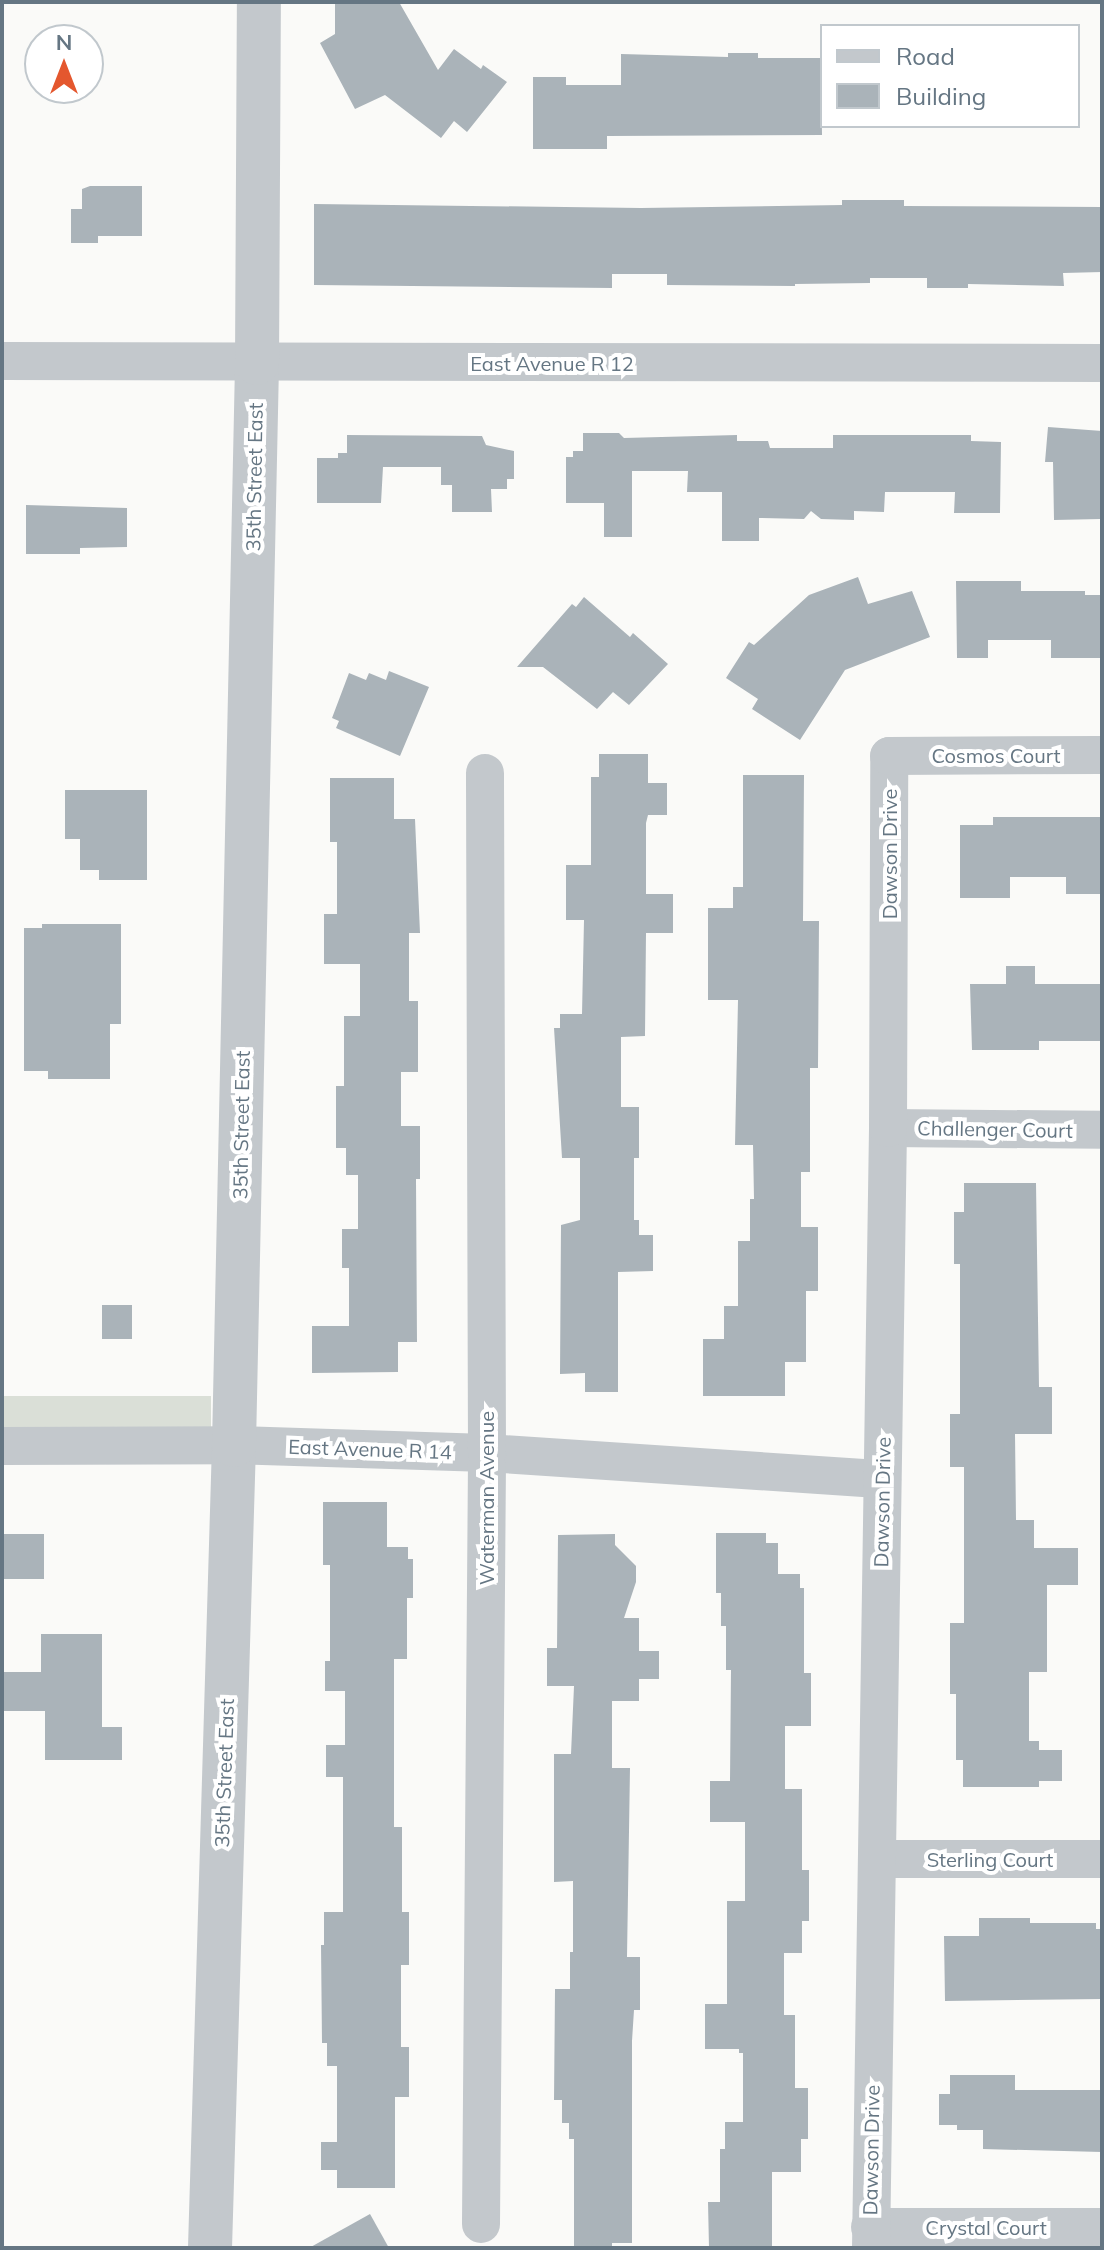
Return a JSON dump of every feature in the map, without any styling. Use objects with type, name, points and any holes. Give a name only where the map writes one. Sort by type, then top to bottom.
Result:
[{"type":"street","name":"35th Street East","points":[[210,2248],[234,1445],[257,363],[259,2]]},
{"type":"street","name":"East Avenue R 12","points":[[2,361],[1102,363]]},
{"type":"street","name":"Cosmos Court","points":[[889,756],[1102,755]]},
{"type":"street","name":"Dawson Drive","points":[[870,2238],[888,1128],[889,756]]},
{"type":"street","name":"Waterman Avenue","points":[[481,2224],[487,1453],[485,773]]},
{"type":"street","name":"Challenger Court","points":[[888,1128],[1102,1130]]},
{"type":"street","name":"East Avenue R 14","points":[[2,1446],[234,1445],[487,1453],[882,1479]]},
{"type":"street","name":"Sterling Court","points":[[878,1859],[1102,1859]]},
{"type":"street","name":"Crystal Court","points":[[870,2238],[1102,2227]]},
{"type":"shaded area","points":[[2,1396],[211,1396],[211,1428],[2,1428]]},
{"type":"building","points":[[335,2],[399,2],[438,70],[454,49],[481,69],[483,65],[507,82],[467,132],[454,121],[441,138],[385,95],[355,109],[320,43],[335,34]]},
{"type":"building","points":[[728,53],[758,53],[758,58],[820,58],[822,135],[607,136],[607,149],[533,149],[533,77],[566,77],[566,85],[621,85],[621,54],[728,57]]},
{"type":"building","points":[[90,186],[142,186],[142,236],[98,236],[98,243],[71,243],[71,209],[82,209],[82,189]]},
{"type":"building","points":[[842,200],[904,200],[904,206],[1102,207],[1102,272],[1063,273],[1064,286],[968,284],[968,288],[927,288],[927,278],[870,278],[870,283],[795,286],[667,285],[667,274],[612,274],[612,288],[314,285],[314,204],[641,208],[842,205]]},
{"type":"building","points":[[1048,427],[1102,431],[1100,519],[1054,520],[1053,462],[1045,462]]},
{"type":"building","points":[[583,433],[619,433],[624,438],[737,435],[737,441],[768,441],[770,448],[833,448],[833,435],[971,435],[971,441],[1001,442],[1000,513],[954,513],[955,492],[885,492],[884,512],[854,511],[854,520],[821,519],[811,511],[804,519],[759,518],[759,541],[722,541],[722,492],[687,492],[688,471],[632,471],[632,537],[604,537],[604,503],[566,503],[566,457],[573,457],[573,451],[583,451]]},
{"type":"building","points":[[347,435],[482,436],[486,445],[514,451],[514,479],[507,479],[507,489],[491,489],[492,512],[452,512],[452,485],[441,485],[441,467],[383,467],[381,503],[317,503],[317,458],[338,458],[338,453],[347,453]]},
{"type":"building","points":[[26,505],[127,508],[127,547],[80,548],[80,554],[26,554]]},
{"type":"building","points":[[858,577],[868,604],[912,591],[930,637],[845,670],[800,740],[752,709],[758,699],[726,678],[749,642],[754,645],[809,595]]},
{"type":"building","points":[[956,581],[1021,581],[1021,591],[1085,591],[1085,595],[1102,595],[1102,658],[1051,658],[1051,640],[988,640],[988,658],[957,658]]},
{"type":"building","points":[[584,597],[630,637],[633,633],[668,664],[629,705],[613,692],[597,709],[543,667],[517,667],[572,604],[576,607]]},
{"type":"building","points":[[389,671],[429,687],[400,756],[336,728],[339,721],[332,718],[349,673],[366,680],[369,673],[386,680]]},
{"type":"building","points":[[599,754],[648,754],[648,783],[667,783],[667,815],[648,815],[646,823],[646,894],[673,894],[673,933],[646,933],[645,1036],[621,1037],[621,1107],[639,1107],[639,1158],[634,1158],[634,1220],[639,1220],[639,1235],[653,1235],[653,1271],[618,1272],[618,1392],[585,1392],[585,1373],[560,1374],[561,1225],[580,1220],[580,1158],[562,1158],[554,1028],[560,1028],[560,1014],[582,1014],[584,920],[566,920],[566,865],[591,865],[591,777],[599,777]]},
{"type":"building","points":[[743,775],[804,775],[803,921],[819,921],[818,1068],[810,1068],[810,1172],[801,1172],[801,1227],[818,1227],[818,1291],[806,1291],[806,1362],[785,1362],[785,1396],[703,1396],[703,1339],[724,1339],[724,1306],[738,1306],[738,1241],[750,1241],[750,1199],[754,1199],[753,1145],[735,1145],[738,1000],[708,1000],[708,908],[733,908],[733,887],[743,887]]},
{"type":"building","points":[[330,778],[394,778],[394,819],[415,819],[420,933],[409,933],[409,1001],[418,1001],[418,1072],[401,1072],[401,1126],[420,1126],[420,1179],[416,1179],[417,1342],[398,1342],[398,1372],[312,1373],[312,1326],[349,1326],[349,1268],[342,1268],[342,1229],[358,1229],[358,1175],[346,1175],[346,1148],[336,1148],[336,1086],[344,1086],[344,1016],[360,1016],[360,964],[324,964],[324,914],[337,914],[337,842],[330,842]]},
{"type":"building","points":[[65,790],[147,790],[147,880],[99,880],[99,870],[80,870],[80,839],[65,839]]},
{"type":"building","points":[[993,817],[1102,817],[1102,894],[1066,894],[1066,877],[1010,877],[1010,898],[960,898],[960,825],[993,825]]},
{"type":"building","points":[[42,924],[121,924],[121,1024],[110,1024],[110,1079],[48,1079],[48,1071],[24,1071],[24,928],[42,928]]},
{"type":"building","points":[[1006,966],[1035,966],[1035,984],[1102,984],[1102,1041],[1039,1041],[1039,1050],[972,1050],[970,984],[1006,984]]},
{"type":"building","points":[[964,1183],[1036,1183],[1039,1387],[1052,1387],[1052,1434],[1015,1434],[1016,1520],[1034,1520],[1034,1548],[1078,1548],[1078,1585],[1047,1585],[1047,1672],[1029,1672],[1029,1741],[1039,1741],[1039,1750],[1062,1750],[1062,1781],[1039,1781],[1039,1787],[963,1787],[963,1760],[956,1760],[956,1694],[950,1694],[950,1623],[964,1623],[964,1467],[950,1467],[950,1414],[960,1414],[960,1264],[954,1264],[954,1212],[964,1212]]},
{"type":"building","points":[[102,1305],[132,1305],[132,1339],[102,1339]]},
{"type":"building","points":[[323,1502],[387,1502],[387,1547],[408,1547],[408,1559],[413,1559],[413,1598],[407,1598],[407,1659],[394,1659],[394,1827],[402,1827],[402,1912],[409,1912],[409,1965],[401,1965],[401,2047],[409,2047],[409,2097],[395,2097],[395,2188],[337,2188],[337,2170],[321,2170],[321,2142],[337,2142],[337,2066],[327,2066],[327,2043],[322,2043],[321,1945],[324,1945],[324,1912],[343,1912],[343,1777],[326,1777],[326,1745],[345,1745],[345,1691],[325,1691],[325,1661],[330,1661],[330,1565],[323,1565]]},
{"type":"building","points":[[716,1533],[766,1533],[766,1543],[778,1543],[778,1574],[800,1574],[800,1588],[804,1588],[804,1673],[811,1673],[811,1726],[785,1726],[785,1789],[802,1789],[802,1870],[809,1870],[809,1921],[802,1921],[802,1953],[784,1953],[784,2015],[795,2015],[795,2088],[808,2088],[808,2139],[801,2139],[801,2172],[772,2172],[772,2248],[709,2248],[708,2202],[720,2202],[720,2149],[725,2149],[725,2122],[743,2122],[743,2053],[739,2053],[739,2049],[705,2049],[705,2004],[727,2004],[727,1901],[745,1901],[745,1822],[710,1822],[710,1781],[730,1781],[731,1670],[726,1670],[726,1626],[721,1626],[721,1593],[716,1593]]},
{"type":"building","points":[[2,1534],[44,1534],[44,1579],[2,1579]]},
{"type":"building","points":[[615,1534],[615,1545],[636,1566],[636,1582],[624,1618],[639,1618],[639,1651],[659,1651],[659,1679],[639,1679],[639,1701],[612,1701],[612,1768],[630,1768],[627,1957],[640,1957],[640,2010],[634,2010],[632,2041],[632,2243],[612,2243],[612,2248],[574,2248],[574,2139],[569,2139],[569,2123],[562,2123],[562,2100],[554,2100],[555,1989],[570,1989],[573,1881],[554,1882],[554,1754],[571,1754],[574,1686],[547,1686],[547,1648],[557,1648],[558,1535]]},
{"type":"building","points":[[41,1634],[102,1634],[102,1727],[122,1727],[122,1760],[45,1760],[45,1711],[2,1711],[2,1672],[41,1672]]},
{"type":"building","points":[[979,1918],[1030,1918],[1030,1923],[1096,1923],[1096,1929],[1102,1929],[1102,1999],[945,2001],[944,1936],[979,1936]]},
{"type":"building","points":[[950,2075],[1015,2075],[1015,2090],[1102,2090],[1102,2152],[983,2149],[983,2130],[957,2130],[957,2125],[939,2125],[939,2094],[950,2094]]},
{"type":"building","points":[[370,2214],[389,2248],[309,2248]]}]
